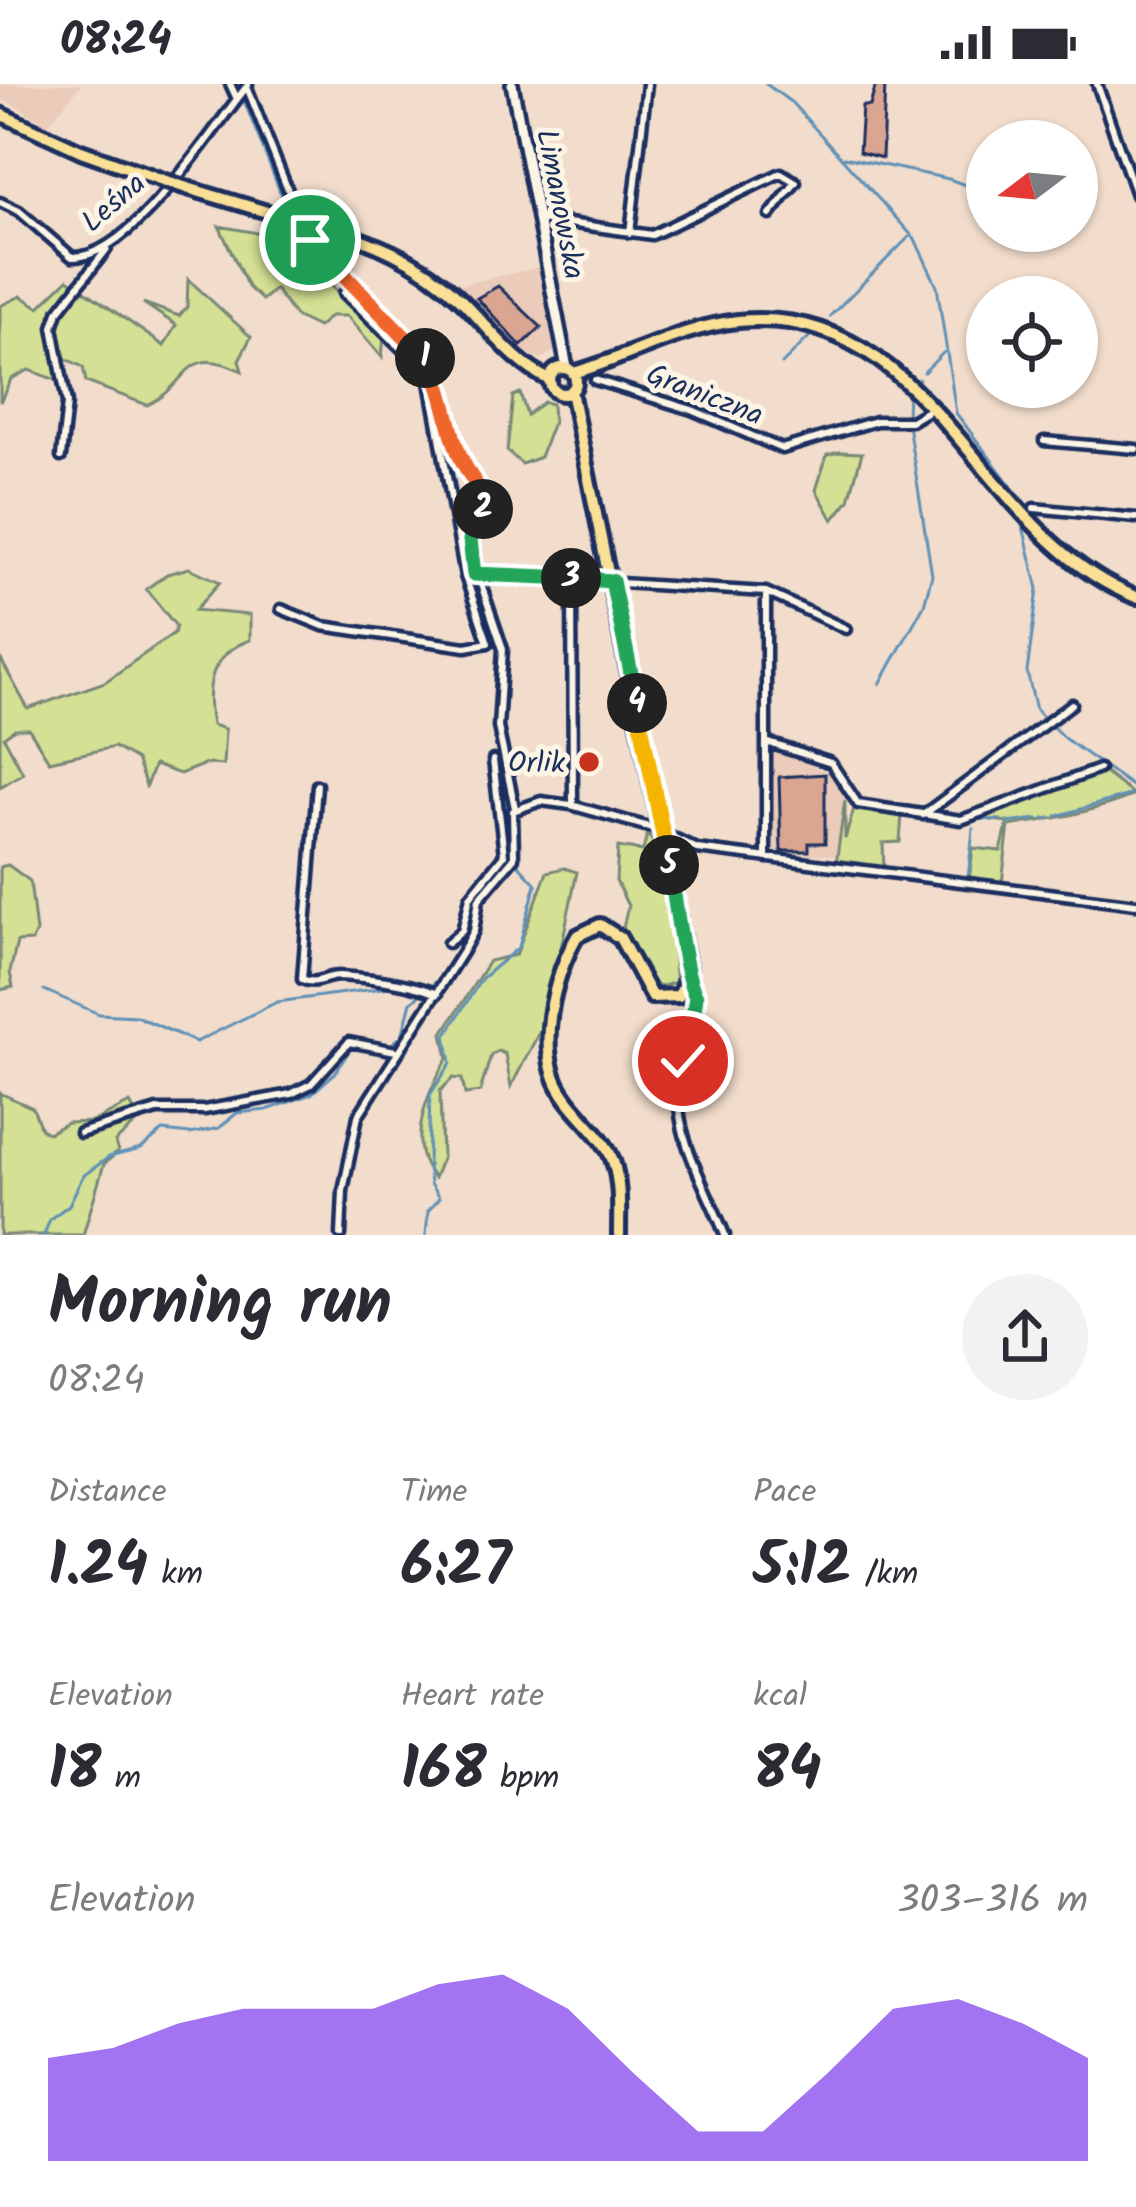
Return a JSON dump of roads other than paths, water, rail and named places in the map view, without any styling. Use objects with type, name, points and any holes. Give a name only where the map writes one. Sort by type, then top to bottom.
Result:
[{"type":"main road","name":"Limanowska","points":[[512,84],[562,334],[564,378]]},
{"type":"main road","points":[[0,114],[64,145],[160,179],[384,248],[435,277],[532,370],[564,378],[698,328],[779,321],[827,330],[869,350],[933,407],[1063,555],[1136,597]]},
{"type":"main road","points":[[564,378],[579,426],[688,960],[688,985],[673,999],[649,995],[620,938],[600,925],[576,938],[562,979],[549,1034],[550,1065],[562,1093],[600,1137],[614,1164],[619,1235]]},
{"type":"street","points":[[230,84],[237,98]]},
{"type":"street","points":[[630,233],[647,84]]},
{"type":"street","points":[[1097,84],[1136,195]]},
{"type":"street","points":[[247,87],[305,233],[335,272],[434,370],[460,456],[483,495],[470,540],[470,575],[502,649],[498,727],[513,860],[475,898],[474,931],[390,1050],[358,1116],[343,1191],[341,1235]]},
{"type":"street","name":"Leśna","points":[[0,202],[19,211],[72,257],[109,246],[185,166],[247,87]]},
{"type":"street","points":[[540,219],[652,235],[781,172],[796,182],[770,215]]},
{"type":"street","points":[[61,457],[67,403],[53,327],[58,312],[109,246]]},
{"type":"street","points":[[280,609],[323,626],[488,643],[430,382],[422,367],[344,293]]},
{"type":"street","name":"Graniczna","points":[[595,380],[692,410],[782,448],[876,421],[911,421],[933,407]]},
{"type":"street","points":[[1043,441],[1136,449]]},
{"type":"street","points":[[1034,508],[1136,518]]},
{"type":"street","points":[[470,575],[766,592],[846,629]]},
{"type":"street","points":[[572,578],[573,805]]},
{"type":"street","points":[[766,592],[766,860]]},
{"type":"street","points":[[922,814],[1072,704]]},
{"type":"street","points":[[766,742],[831,764],[854,802],[961,820],[1099,769]]},
{"type":"street","points":[[448,943],[462,931],[475,898],[504,855],[509,807],[494,760]]},
{"type":"street","points":[[317,784],[302,979],[311,983],[342,976],[430,991]]},
{"type":"street","points":[[509,807],[541,801],[573,805],[662,831],[694,848],[766,860],[1136,904]]},
{"type":"street","points":[[688,985],[696,1003],[680,1075],[679,1112],[688,1151],[725,1235]]},
{"type":"street","points":[[80,1133],[157,1110],[204,1110],[280,1098],[311,1084],[349,1042],[390,1050]]},
{"type":"waterway","points":[[766,84],[792,103],[915,239],[937,286],[956,413],[1021,499]]},
{"type":"waterway","points":[[243,98],[288,212]]},
{"type":"waterway","points":[[844,157],[966,185]]},
{"type":"waterway","points":[[292,221],[319,263],[416,353]]},
{"type":"waterway","points":[[830,316],[909,237]]},
{"type":"waterway","points":[[782,364],[811,335]]},
{"type":"waterway","points":[[924,372],[944,352]]},
{"type":"waterway","points":[[907,417],[908,391]]},
{"type":"waterway","points":[[440,404],[474,585],[494,633]]},
{"type":"waterway","points":[[880,684],[924,605],[932,575],[908,425]]},
{"type":"waterway","points":[[1022,522],[1038,589],[1027,672],[1036,710],[1064,738],[1136,789]]},
{"type":"waterway","points":[[495,721],[499,665]]},
{"type":"waterway","points":[[497,737],[511,840]]},
{"type":"waterway","points":[[1057,816],[1136,793]]},
{"type":"waterway","points":[[1044,819],[1050,818]]},
{"type":"waterway","points":[[978,819],[1001,820]]},
{"type":"waterway","points":[[1007,823],[1038,819]]},
{"type":"waterway","points":[[968,879],[973,828]]},
{"type":"waterway","points":[[389,1046],[402,1036],[411,1002],[437,981],[463,941],[477,894],[512,848]]},
{"type":"waterway","points":[[426,1235],[428,1211],[439,1198],[430,1184],[428,1164],[430,1095],[451,1063],[446,1035],[482,978],[519,947],[536,884],[515,861]]},
{"type":"waterway","points":[[44,990],[99,1014],[136,1016],[196,1042],[277,1002],[397,986]]},
{"type":"waterway","points":[[44,1235],[50,1219],[69,1205],[83,1176],[109,1157],[141,1149],[163,1131],[190,1134],[219,1128],[237,1113],[267,1110],[311,1094],[335,1073],[351,1048],[382,1052]]},
{"type":"place","name":"Orlik","points":[[589,762]]}]
